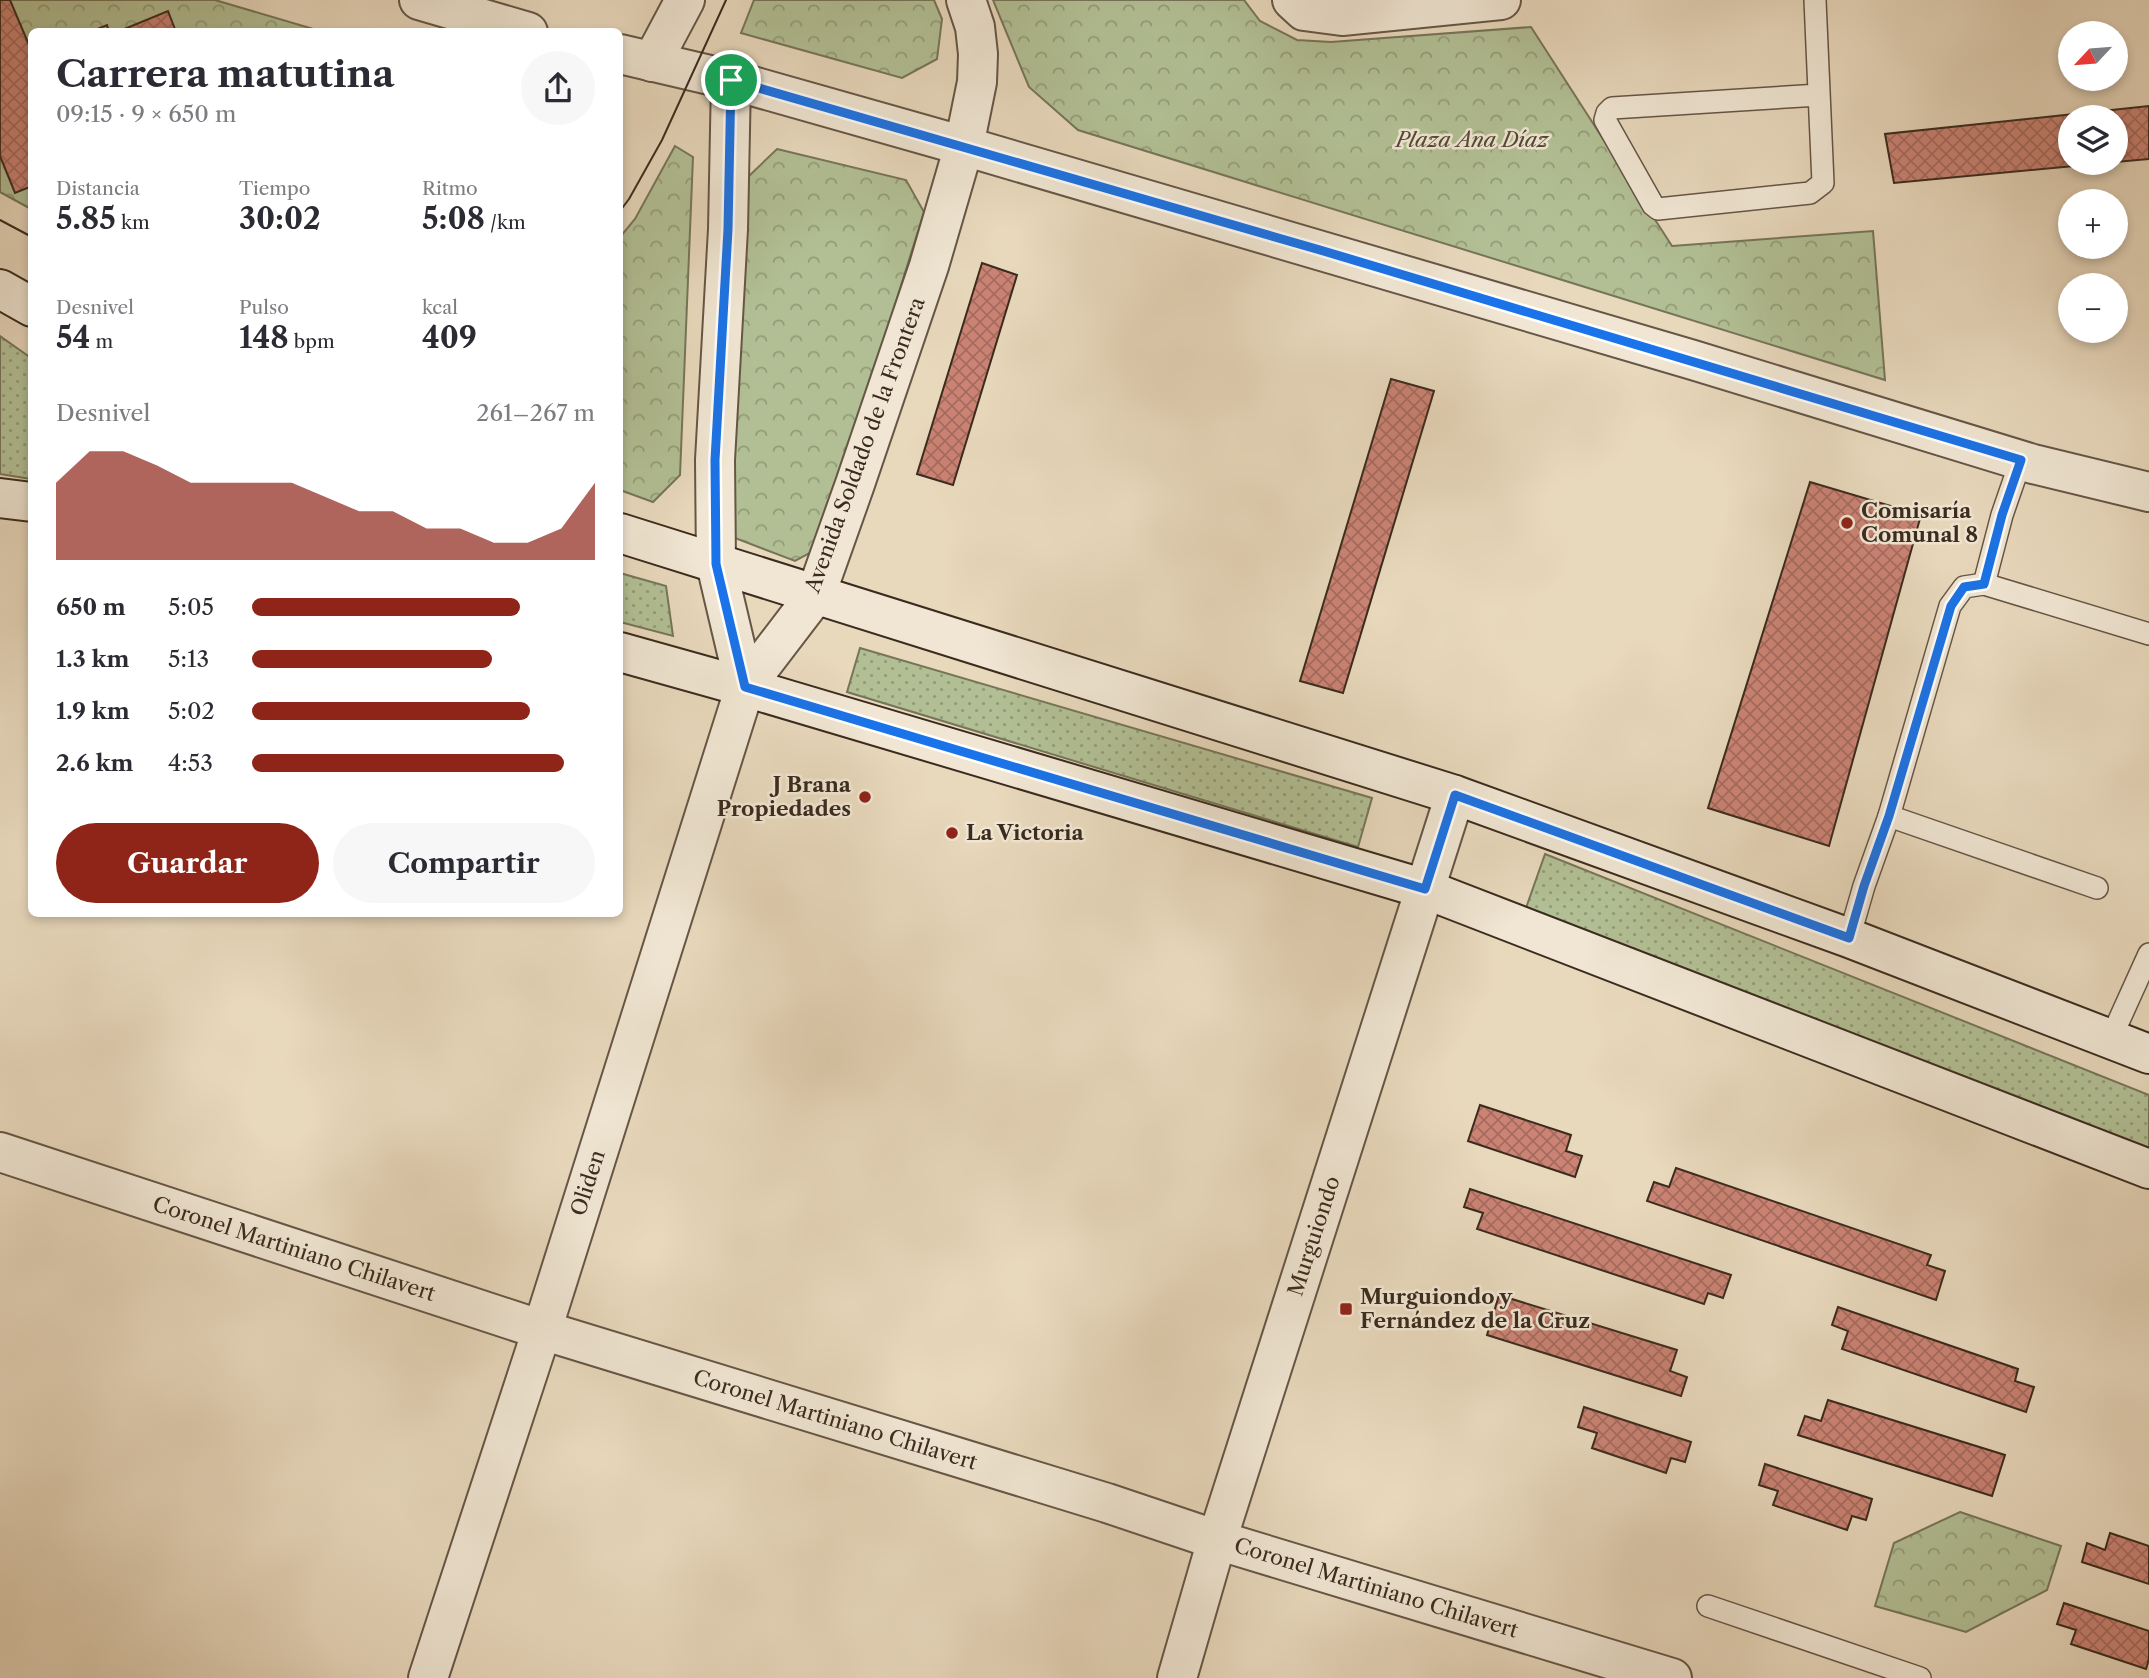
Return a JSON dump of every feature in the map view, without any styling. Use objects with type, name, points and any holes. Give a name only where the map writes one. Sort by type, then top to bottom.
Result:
[{"type":"street","points":[[419,0],[514,28]]},
{"type":"street","points":[[685,0],[636,58],[731,80],[964,146],[1693,360],[2021,460],[2149,492]]},
{"type":"street","name":"Avenida Soldado de la Frontera","points":[[745,687],[816,594],[895,369],[964,146],[977,82],[975,27],[966,0]]},
{"type":"street","points":[[1292,0],[1304,11],[1342,16],[1501,0]]},
{"type":"street","points":[[731,80],[728,229],[715,460],[716,564],[745,687]]},
{"type":"street","points":[[0,289],[28,305]]},
{"type":"street","points":[[0,498],[28,502]]},
{"type":"street","points":[[623,534],[1455,795],[1849,938],[2149,1054]]},
{"type":"street","points":[[623,653],[1425,889],[2149,1169]]},
{"type":"street","name":"Oliden","points":[[428,1678],[542,1330],[745,687]]},
{"type":"street","name":"Murguiondo","points":[[1177,1678],[1217,1540],[1455,795]]},
{"type":"street","name":"Coronel Martiniano Chilavert","points":[[0,1152],[542,1330],[1672,1678]]},
{"type":"lane","points":[[1815,0],[1824,183],[1810,193],[1658,209],[1653,205],[1605,120],[1612,108],[1819,95]]},
{"type":"lane","points":[[1984,584],[2002,515],[2021,460]]},
{"type":"lane","points":[[1849,938],[1889,816],[1951,606],[1964,587],[1984,584],[2149,634]]},
{"type":"lane","points":[[1889,816],[2097,888]]},
{"type":"lane","points":[[2111,1038],[2149,954]]},
{"type":"lane","points":[[1708,1606],[1920,1678]]},
{"type":"green space","points":[[0,0],[215,0],[310,28],[28,28],[28,207],[0,192]]},
{"type":"green space","points":[[754,0],[934,0],[942,19],[937,59],[902,78],[741,33]]},
{"type":"green space","name":"Plaza Ana Díaz","points":[[993,0],[1244,0],[1260,21],[1297,40],[1331,42],[1531,27],[1672,246],[1873,231],[1885,380],[1078,130],[1029,87]]},
{"type":"green space","points":[[675,146],[693,157],[680,475],[653,502],[623,491],[623,233],[635,219]]},
{"type":"green space","points":[[777,149],[906,180],[924,212],[819,548],[795,561],[735,538],[729,518],[748,177]]},
{"type":"green space","points":[[0,336],[28,356],[28,479],[0,474]]},
{"type":"green space","points":[[623,574],[666,586],[673,636],[623,623]]},
{"type":"green space","points":[[860,648],[1372,798],[1358,847],[847,692]]},
{"type":"green space","points":[[1545,854],[2149,1095],[2149,1149],[1526,908]]},
{"type":"green space","points":[[1960,1512],[2061,1546],[2047,1590],[1966,1632],[1875,1606],[1894,1543]]},
{"type":"building","points":[[0,0],[10,0],[28,43],[28,188],[15,193],[0,156]]},
{"type":"building","points":[[168,11],[174,28],[127,28]]},
{"type":"building","points":[[2149,106],[2149,159],[2128,161],[2128,108]]},
{"type":"building","points":[[2058,116],[2058,168],[1894,183],[1885,134]]},
{"type":"building","points":[[982,263],[1017,275],[953,485],[917,474]]},
{"type":"building","points":[[1391,379],[1434,391],[1343,693],[1300,681]]},
{"type":"building","points":[[1810,482],[1921,515],[1829,846],[1708,808]]},
{"type":"building","points":[[1480,1105],[1571,1135],[1566,1151],[1582,1156],[1575,1177],[1468,1141]]},
{"type":"building","points":[[1676,1168],[1931,1255],[1927,1265],[1945,1271],[1936,1300],[1647,1201],[1654,1182],[1669,1187]]},
{"type":"building","points":[[1470,1189],[1731,1275],[1723,1298],[1708,1293],[1704,1304],[1477,1229],[1483,1213],[1464,1207]]},
{"type":"building","points":[[1499,1295],[1677,1350],[1670,1371],[1687,1377],[1681,1396],[1487,1335]]},
{"type":"building","points":[[1838,1307],[2018,1369],[2015,1381],[2034,1387],[2026,1412],[1842,1349],[1848,1331],[1832,1325]]},
{"type":"building","points":[[1828,1400],[2005,1455],[1992,1496],[1798,1435],[1805,1416],[1821,1421]]},
{"type":"building","points":[[1584,1407],[1691,1442],[1685,1462],[1671,1458],[1666,1473],[1592,1448],[1597,1433],[1578,1427]]},
{"type":"building","points":[[1765,1464],[1872,1499],[1866,1520],[1852,1516],[1847,1530],[1773,1505],[1778,1491],[1759,1485]]},
{"type":"building","points":[[2110,1533],[2149,1546],[2149,1584],[2082,1562],[2087,1543],[2105,1550]]},
{"type":"building","points":[[2064,1603],[2149,1631],[2149,1659],[2146,1669],[2071,1644],[2076,1630],[2057,1624]]},
{"type":"tram line","points":[[623,207],[662,140],[726,0]]},
{"type":"tram line","points":[[0,220],[28,235]]},
{"type":"place","name":"Comisaría Comunal 8","points":[[1847,523]]},
{"type":"place","name":"J Brana Propiedades","points":[[865,797]]},
{"type":"place","name":"La Victoria","points":[[952,833]]},
{"type":"place","name":"Murguiondo y Fernández de la Cruz","points":[[1346,1309]]},
{"type":"route","points":[[731,80],[1320,250],[2021,460],[2002,515],[1984,584],[1964,587],[1951,606],[1889,816],[1849,938],[1455,795],[1425,889],[745,687],[716,564],[715,460],[728,229],[731,80]]}]
